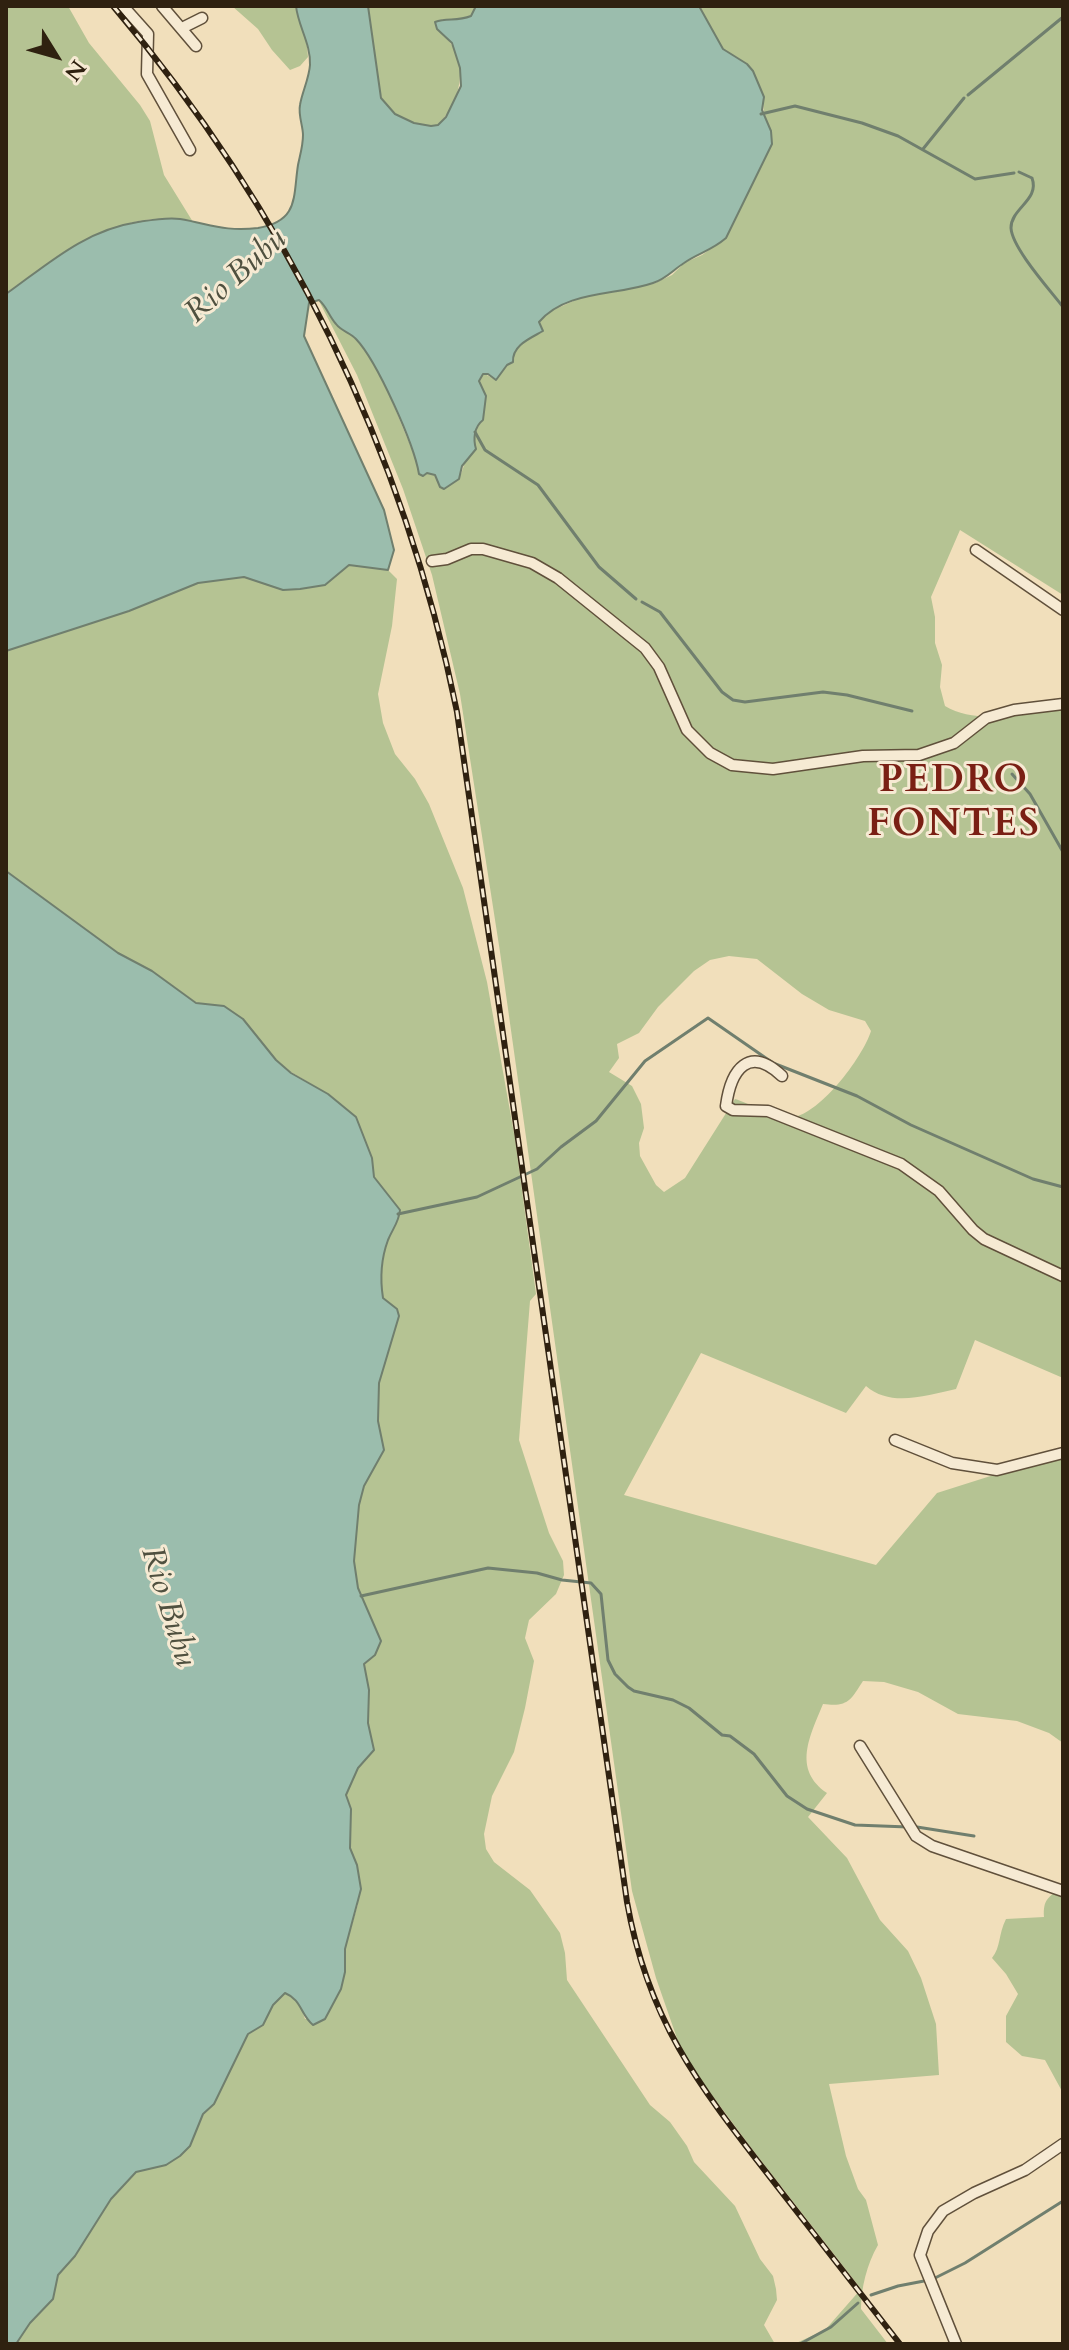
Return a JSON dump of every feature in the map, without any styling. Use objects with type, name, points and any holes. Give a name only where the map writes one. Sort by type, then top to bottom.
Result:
[{"type":"street","points":[[123,6],[148,34],[147,74],[190,150]]},
{"type":"street","points":[[163,6],[196,46]]},
{"type":"street","points":[[182,28],[202,18]]},
{"type":"street","points":[[432,561],[447,559],[471,549],[483,549],[532,563],[558,578],[645,648],[659,667],[687,730],[710,753],[732,765],[773,769],[863,756],[919,755],[954,743],[986,718],[1014,710],[1063,704]]},
{"type":"street","points":[[976,550],[1063,610]]},
{"type":"street","points":[[782,1076],[765,1062],[749,1062],[742,1066],[732,1081],[726,1106],[733,1110],[768,1111],[901,1164],[939,1191],[984,1239],[1063,1276]]},
{"type":"street","points":[[895,1440],[952,1463],[997,1470],[1063,1453]]},
{"type":"street","points":[[860,1746],[916,1836],[932,1846],[1063,1891]]},
{"type":"street","points":[[956,2344],[920,2255],[928,2231],[943,2211],[1025,2170],[1063,2144]]},
{"type":"green space","points":[[6,6],[68,6],[89,43],[150,121],[164,175],[193,222],[167,219],[117,227],[70,250],[6,294]]},
{"type":"green space","points":[[232,6],[296,6],[306,37],[308,57],[300,66],[290,70],[258,29]]},
{"type":"green space","points":[[368,6],[476,6],[471,16],[457,21],[442,19],[437,29],[455,51],[460,76],[454,102],[438,125],[407,120],[393,112],[383,100]]},
{"type":"green space","points":[[699,6],[1063,6],[1063,595],[960,530],[931,597],[935,643],[942,665],[940,687],[945,706],[958,712],[987,716],[1063,708],[1063,1378],[975,1340],[956,1389],[898,1398],[876,1393],[866,1386],[846,1413],[701,1353],[624,1495],[876,1565],[937,1493],[1063,1453],[1063,1743],[1049,1733],[1017,1721],[958,1714],[918,1692],[884,1682],[863,1681],[848,1701],[823,1704],[809,1740],[807,1763],[810,1773],[816,1784],[827,1793],[808,1817],[847,1858],[880,1920],[908,1951],[921,1978],[936,2024],[939,2075],[829,2084],[846,2156],[858,2189],[866,2200],[878,2245],[865,2276],[861,2309],[888,2344],[794,2344],[825,2330],[861,2289],[694,2071],[680,2047],[656,1978],[632,1891],[500,952],[460,694],[432,575],[403,489],[357,375],[319,301],[326,306],[334,322],[357,339],[381,375],[418,464],[426,473],[436,475],[441,489],[461,474],[477,428],[483,420],[486,397],[478,381],[483,373],[496,380],[515,351],[543,331],[539,322],[547,313],[580,298],[655,283],[726,238],[772,144],[764,97],[740,59],[723,49]],"holes":[[[729,956],[757,959],[802,994],[829,1010],[865,1021],[871,1031],[859,1056],[838,1084],[800,1115],[783,1117],[735,1099],[685,1178],[664,1192],[656,1185],[640,1156],[639,1143],[644,1128],[641,1104],[632,1086],[609,1072],[619,1058],[617,1044],[639,1033],[658,1007],[694,971],[710,960]]]},
{"type":"green space","points":[[349,565],[388,570],[397,579],[392,626],[378,694],[383,723],[395,754],[415,779],[429,804],[463,888],[487,982],[515,1139],[536,1294],[530,1301],[519,1440],[549,1533],[563,1561],[564,1575],[556,1594],[529,1620],[525,1638],[534,1661],[514,1752],[492,1796],[484,1834],[486,1849],[494,1862],[530,1890],[560,1933],[567,1980],[650,2105],[670,2122],[694,2162],[735,2206],[760,2259],[773,2276],[777,2300],[764,2325],[775,2344],[16,2344],[30,2323],[53,2299],[58,2275],[75,2256],[111,2199],[136,2172],[190,2146],[203,2114],[214,2104],[248,2034],[263,2025],[273,2005],[285,1993],[298,2003],[305,2019],[325,2018],[341,1989],[345,1949],[358,1904],[357,1865],[350,1848],[351,1809],[346,1795],[358,1768],[373,1750],[368,1723],[369,1690],[363,1664],[381,1641],[358,1588],[354,1561],[359,1505],[364,1486],[384,1450],[378,1421],[379,1383],[399,1316],[397,1309],[383,1298],[382,1269],[386,1247],[400,1210],[374,1177],[356,1117],[328,1094],[276,1060],[243,1019],[224,1006],[197,1003],[152,971],[118,953],[6,871],[6,651],[129,611],[198,583],[244,577],[283,590],[300,589],[325,585]]},
{"type":"green space","points":[[1063,1888],[1063,2093],[1045,2060],[1022,2056],[1006,2042],[1006,2016],[1018,1994],[992,1958],[1006,1919],[1044,1917],[1048,1899]]},
{"type":"water","name":"Rio Bubu","points":[[296,6],[368,6],[381,98],[395,114],[414,123],[431,126],[438,125],[446,117],[461,86],[460,68],[452,43],[437,29],[435,22],[471,16],[476,6],[699,6],[723,49],[753,71],[764,97],[762,110],[771,131],[772,144],[726,238],[658,281],[563,304],[539,322],[543,331],[519,347],[513,362],[496,380],[483,374],[479,381],[486,396],[483,420],[475,433],[476,449],[462,466],[459,479],[444,489],[435,475],[419,474],[394,404],[365,350],[354,337],[338,326],[319,300],[309,303],[304,336],[384,510],[394,550],[388,570],[349,565],[325,585],[300,589],[283,590],[244,577],[198,583],[129,611],[6,651],[6,294],[84,240],[119,226],[170,218],[246,229],[281,220],[292,206],[294,197],[302,147],[301,100],[310,65],[309,50]]},
{"type":"water","name":"Rio Bubu","points":[[6,871],[118,953],[152,971],[196,1003],[224,1006],[243,1019],[276,1060],[291,1073],[328,1094],[356,1117],[372,1158],[374,1177],[400,1210],[388,1240],[382,1269],[383,1298],[397,1309],[399,1316],[379,1383],[378,1421],[384,1450],[364,1486],[359,1505],[354,1561],[358,1588],[381,1641],[375,1655],[364,1664],[369,1690],[368,1723],[374,1750],[358,1768],[346,1795],[351,1809],[350,1848],[361,1889],[345,1949],[341,1989],[325,2019],[313,2025],[295,1999],[285,1993],[273,2005],[263,2025],[248,2034],[214,2104],[203,2114],[190,2146],[166,2165],[136,2172],[111,2199],[75,2256],[58,2275],[53,2299],[30,2323],[16,2344],[6,2344]]},
{"type":"waterway","points":[[968,95],[1063,17]]},
{"type":"waterway","points":[[923,149],[964,98]]},
{"type":"waterway","points":[[761,114],[795,106],[862,123],[898,136],[975,179],[1014,173]]},
{"type":"waterway","points":[[1019,172],[1032,178],[1033,186],[1029,198],[1012,221],[1013,236],[1024,257],[1063,307]]},
{"type":"waterway","points":[[475,432],[485,450],[538,485],[599,567],[636,599]]},
{"type":"waterway","points":[[642,602],[660,612],[722,692],[733,700],[745,702],[823,692],[912,711]]},
{"type":"waterway","points":[[1012,774],[1030,794],[1063,852]]},
{"type":"waterway","points":[[398,1214],[477,1197],[537,1169],[596,1121],[645,1061],[708,1018],[773,1063],[857,1096],[911,1125],[1033,1179],[1063,1187]]},
{"type":"waterway","points":[[361,1596],[488,1568],[591,1583],[601,1594],[608,1660],[615,1674],[628,1687],[689,1708],[722,1735],[730,1736],[754,1754],[787,1796],[807,1809],[855,1825],[908,1827]]},
{"type":"waterway","points":[[917,1827],[974,1836]]},
{"type":"waterway","points":[[933,2279],[965,2263],[1063,2201]]},
{"type":"waterway","points":[[871,2295],[924,2281]]},
{"type":"waterway","points":[[800,2344],[831,2327],[858,2303]]},
{"type":"railway","points":[[113,6],[175,84],[232,166],[284,250],[330,337],[370,427],[405,520],[434,615],[457,712],[627,1902],[650,1986],[665,2022],[704,2089],[900,2344]]},
{"type":"district","name":"PEDRO FONTES","points":[[954,804]]}]
